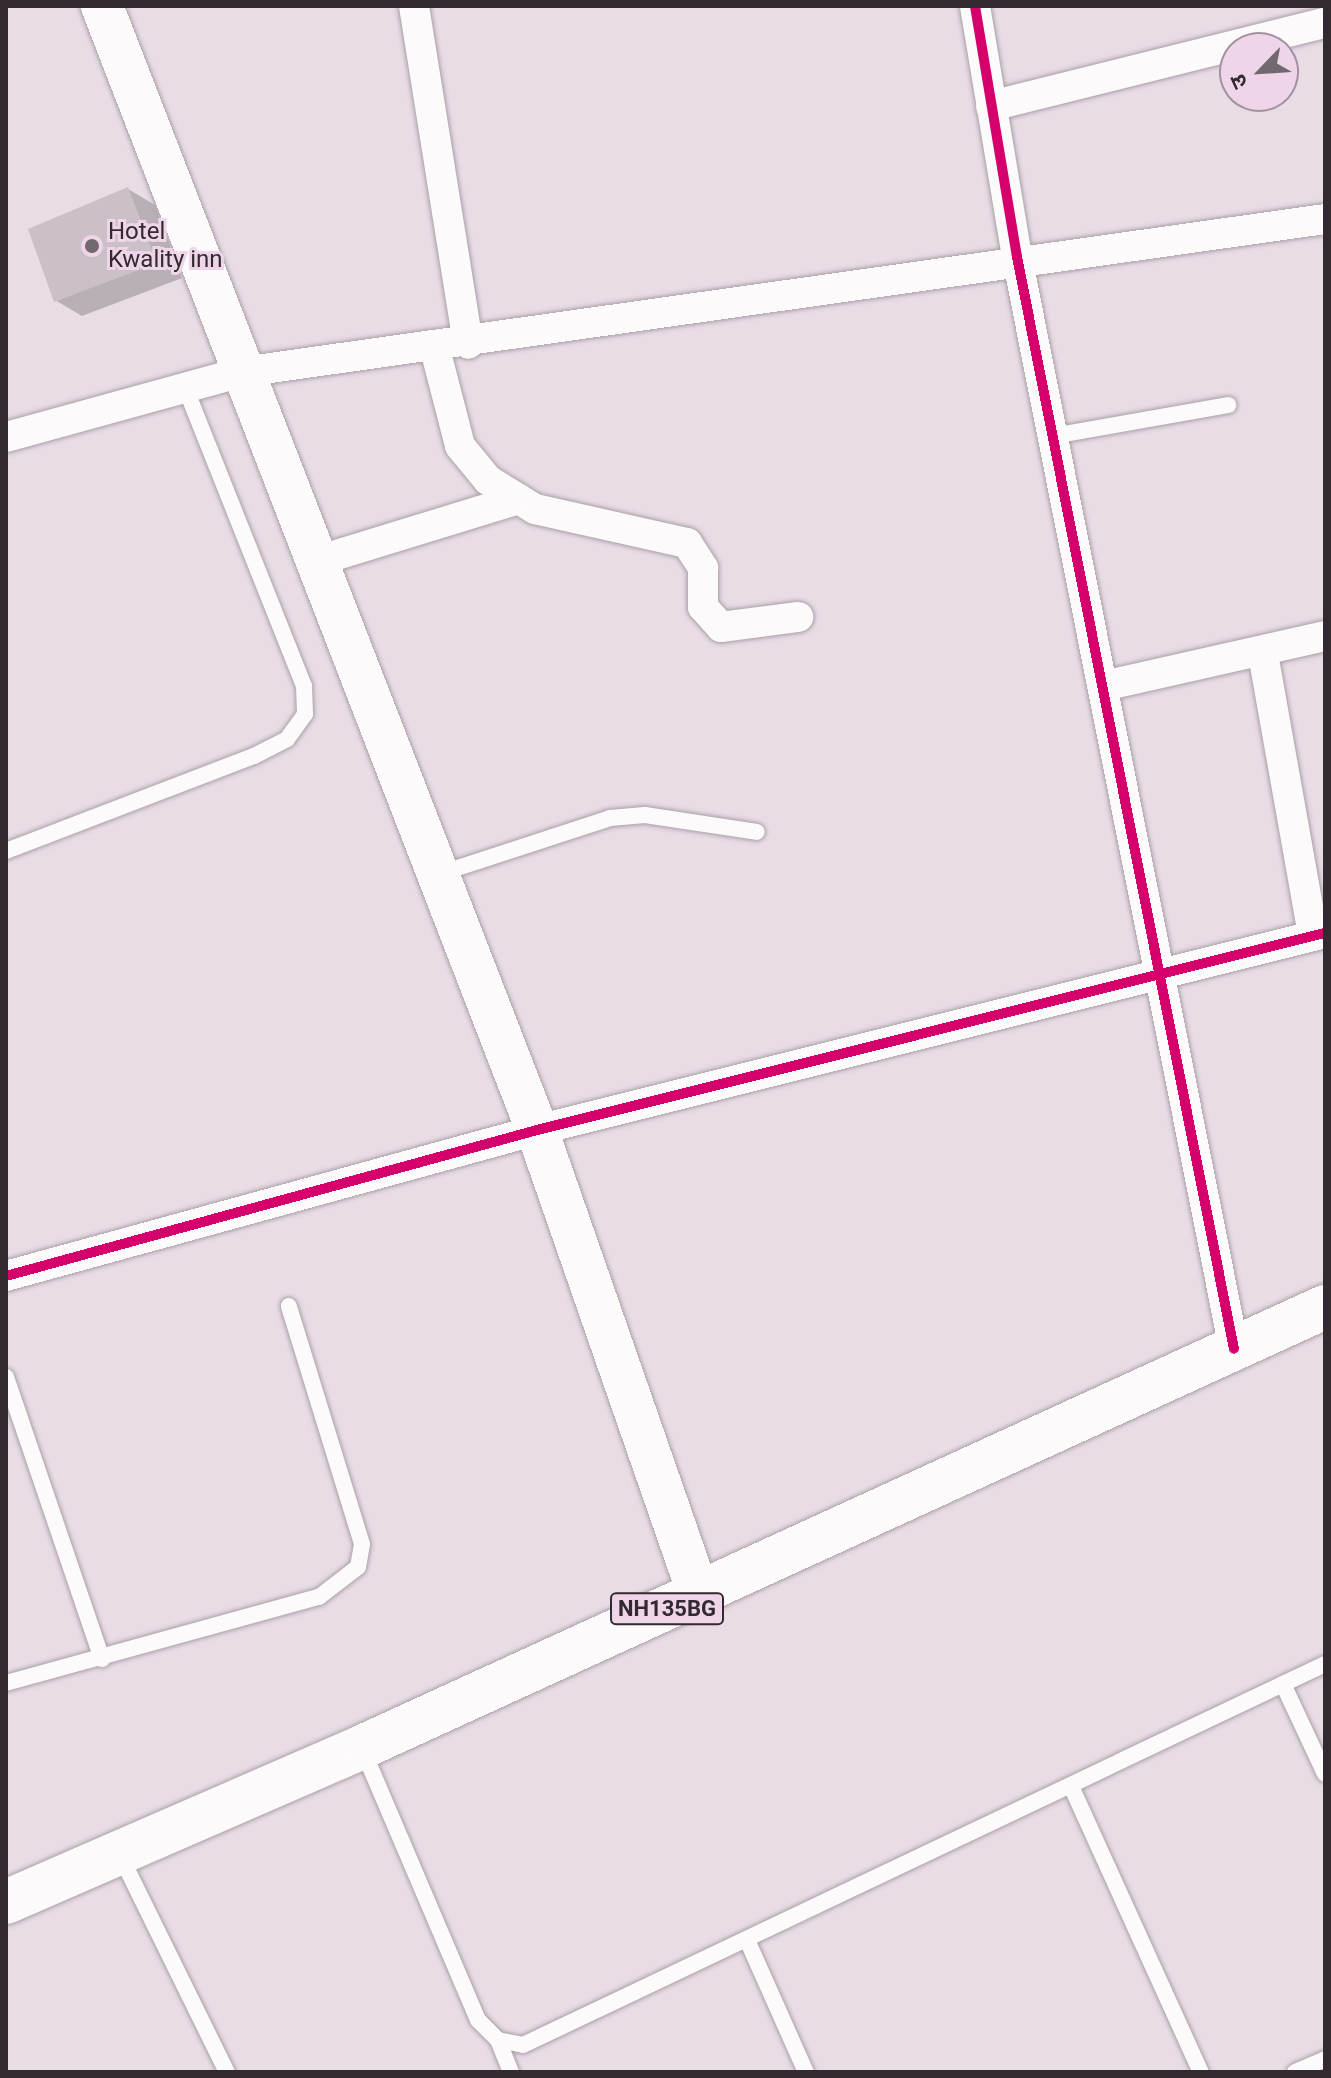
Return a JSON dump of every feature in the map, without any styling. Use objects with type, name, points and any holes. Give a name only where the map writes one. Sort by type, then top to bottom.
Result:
[{"type":"highway","name":"NH135BG","points":[[6,1902],[120,1855],[362,1747],[1325,1307]]},
{"type":"main road","points":[[102,6],[537,1130],[699,1594]]},
{"type":"street","points":[[414,6],[468,344]]},
{"type":"street","points":[[975,6],[1017,257],[1234,1349]]},
{"type":"street","points":[[991,106],[1325,23]]},
{"type":"street","points":[[6,437],[242,372],[435,349],[1017,257],[1325,219]]},
{"type":"street","points":[[435,349],[460,446],[488,480],[535,509],[687,543],[703,568],[703,607],[721,627],[798,617]]},
{"type":"street","points":[[317,561],[519,499]]},
{"type":"street","points":[[1103,686],[1263,654],[1325,636]]},
{"type":"street","points":[[6,1276],[537,1130],[1319,935],[1263,654]]},
{"type":"lane","points":[[6,851],[254,756],[287,739],[305,714],[304,686],[185,387]]},
{"type":"lane","points":[[1053,436],[1228,405]]},
{"type":"lane","points":[[438,874],[610,818],[645,815],[757,832]]},
{"type":"lane","points":[[6,1683],[319,1597],[358,1567],[362,1544],[289,1306]]},
{"type":"lane","points":[[6,1377],[102,1659]]},
{"type":"lane","points":[[498,2040],[547,2039],[1325,1664]]},
{"type":"lane","points":[[1283,1684],[1325,1774]]},
{"type":"lane","points":[[362,1747],[478,2020],[498,2040],[511,2072]]},
{"type":"lane","points":[[1071,1786],[1201,2072]]},
{"type":"lane","points":[[120,1855],[227,2072]]},
{"type":"lane","points":[[748,1942],[806,2072]]},
{"type":"lane","points":[[1295,2072],[1325,2059]]},
{"type":"building","name":"Hotel Kwality inn","points":[[128,187],[157,263],[54,302],[28,229]]},
{"type":"cycle path","points":[[975,6],[1017,257],[1234,1349]]},
{"type":"cycle path","points":[[6,1276],[537,1130],[1325,933]]},
{"type":"place","name":"Hotel Kwality inn","points":[[92,246]]}]
